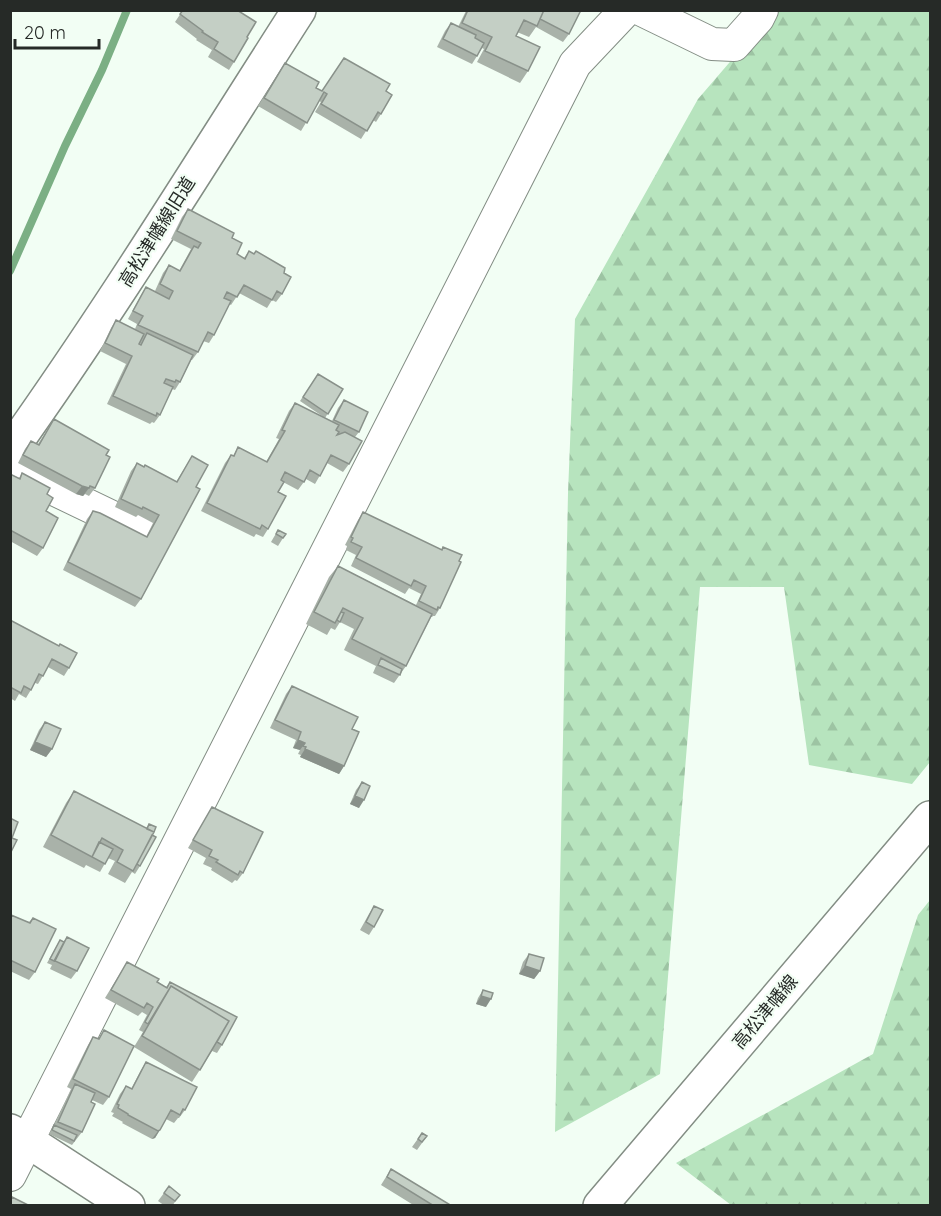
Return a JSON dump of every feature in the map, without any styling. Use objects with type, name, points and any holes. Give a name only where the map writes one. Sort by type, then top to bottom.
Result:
[{"type":"main road","name":"高松津幡線旧道","points":[[10,451],[110,307],[299,10]]},
{"type":"main road","name":"高松津幡線","points":[[600,1206],[930,818]]},
{"type":"main road","points":[[20,1136],[128,1206]]},
{"type":"street","points":[[10,1175],[20,1136],[574,64],[627,10]]},
{"type":"street","points":[[642,10],[712,44],[734,45],[758,18],[762,10]]},
{"type":"street","points":[[10,468],[141,531]]},
{"type":"green space","points":[[771,11],[930,11],[930,762],[912,784],[809,765],[784,587],[700,587],[660,1074],[555,1132],[568,493],[575,319],[698,99]]},
{"type":"green space","points":[[930,900],[930,1205],[731,1205],[676,1163],[873,1054],[918,915]]},
{"type":"building","points":[[183,10],[237,10],[256,22],[234,62],[214,49],[218,42],[180,14]]},
{"type":"building","points":[[468,10],[544,10],[537,26],[524,20],[516,36],[540,47],[528,71],[485,51],[492,37],[462,23]]},
{"type":"building","points":[[544,10],[581,10],[569,34],[540,19]]},
{"type":"building","points":[[451,23],[476,35],[475,38],[484,43],[477,56],[443,39]]},
{"type":"building","points":[[344,58],[390,84],[386,91],[392,95],[381,114],[378,112],[367,131],[321,104],[327,94],[324,92],[307,123],[264,98],[285,63],[319,82],[316,88],[322,91]]},
{"type":"building","points":[[188,209],[234,233],[232,238],[242,243],[237,254],[245,259],[249,251],[254,254],[256,251],[285,268],[284,273],[291,277],[282,294],[277,291],[272,300],[244,285],[237,297],[227,292],[224,298],[231,301],[214,335],[208,332],[198,352],[138,325],[143,316],[133,311],[146,287],[169,299],[173,291],[160,284],[169,265],[180,271],[194,246],[198,248],[201,243],[177,231]]},
{"type":"building","points":[[116,320],[144,334],[139,344],[141,345],[147,333],[193,355],[180,382],[166,379],[164,383],[173,387],[160,415],[157,413],[156,416],[113,396],[132,356],[105,343]]},
{"type":"building","points":[[318,374],[343,389],[328,414],[303,397]]},
{"type":"building","points":[[344,400],[368,412],[359,432],[334,420]]},
{"type":"building","points":[[295,403],[339,425],[336,430],[339,432],[337,435],[345,432],[362,441],[349,464],[331,455],[320,476],[310,470],[304,482],[285,472],[281,480],[284,482],[278,492],[286,496],[268,529],[262,525],[260,529],[207,503],[231,455],[234,456],[238,447],[267,462],[285,431],[282,430]]},
{"type":"building","points":[[54,419],[109,450],[106,455],[110,457],[95,488],[82,486],[23,455],[31,441],[39,445]]},
{"type":"building","points":[[192,456],[208,465],[196,487],[200,489],[141,599],[68,562],[93,511],[147,537],[159,515],[121,499],[137,463],[177,482]]},
{"type":"building","points":[[22,473],[50,488],[47,494],[53,498],[46,511],[58,518],[43,548],[10,530],[10,474],[20,479]]},
{"type":"building","points":[[363,512],[442,550],[443,547],[462,555],[440,608],[438,607],[437,610],[419,601],[426,586],[414,580],[411,586],[356,558],[362,547],[351,542],[353,538],[351,537]]},
{"type":"building","points":[[278,530],[286,534],[283,538],[276,534]]},
{"type":"building","points":[[338,566],[432,614],[406,666],[352,639],[363,618],[343,608],[335,623],[314,612]]},
{"type":"building","points":[[341,612],[344,613],[340,622],[337,620]]},
{"type":"building","points":[[10,620],[77,653],[69,668],[52,659],[43,676],[39,674],[31,690],[24,686],[21,693],[10,687]]},
{"type":"building","points":[[381,658],[402,669],[400,675],[378,665]]},
{"type":"building","points":[[292,686],[358,717],[352,729],[359,732],[344,766],[305,749],[306,747],[303,746],[305,743],[298,740],[301,732],[275,720]]},
{"type":"building","points":[[45,722],[61,729],[52,749],[35,742]]},
{"type":"building","points":[[362,782],[370,786],[364,800],[355,796]]},
{"type":"building","points":[[74,791],[154,832],[133,871],[117,862],[123,850],[102,838],[92,857],[51,835]]},
{"type":"building","points":[[212,807],[263,832],[243,873],[240,871],[238,875],[216,862],[218,860],[209,856],[212,850],[193,840]]},
{"type":"building","points":[[10,818],[18,822],[12,838],[17,840],[10,854]]},
{"type":"building","points":[[149,824],[156,827],[154,832],[147,829]]},
{"type":"building","points":[[152,835],[156,837],[140,866],[137,864]]},
{"type":"building","points":[[99,842],[113,849],[105,864],[92,857]]},
{"type":"building","points":[[374,906],[383,910],[374,927],[366,922]]},
{"type":"building","points":[[11,915],[30,923],[33,918],[56,929],[35,972],[10,960]]},
{"type":"building","points":[[67,937],[89,948],[77,971],[55,961]]},
{"type":"building","points":[[60,940],[64,942],[54,961],[50,959]]},
{"type":"building","points":[[529,954],[544,958],[540,971],[525,966]]},
{"type":"building","points":[[127,962],[159,979],[157,982],[167,988],[170,982],[237,1017],[222,1045],[217,1042],[229,1021],[171,986],[148,1024],[145,1022],[153,1007],[147,1003],[144,1008],[111,990]]},
{"type":"building","points":[[171,986],[229,1021],[200,1070],[142,1036]]},
{"type":"building","points":[[483,990],[493,993],[491,999],[481,996]]},
{"type":"building","points":[[104,1030],[134,1046],[109,1097],[73,1079],[93,1037],[99,1039]]},
{"type":"building","points":[[146,1062],[197,1087],[185,1110],[183,1109],[180,1115],[171,1110],[158,1131],[128,1115],[118,1108],[117,1104],[126,1086],[132,1089]]},
{"type":"building","points":[[75,1084],[95,1093],[91,1102],[95,1104],[82,1132],[58,1122]]},
{"type":"building","points":[[54,1125],[77,1135],[74,1141],[52,1130]]},
{"type":"building","points":[[422,1133],[427,1136],[422,1142],[418,1139]]},
{"type":"building","points":[[391,1169],[452,1206],[434,1206],[387,1177]]},
{"type":"building","points":[[169,1186],[180,1195],[175,1201],[164,1193]]},
{"type":"building","points":[[12,1197],[30,1206],[10,1206]]},
{"type":"waterway","points":[[10,271],[127,10]]}]
